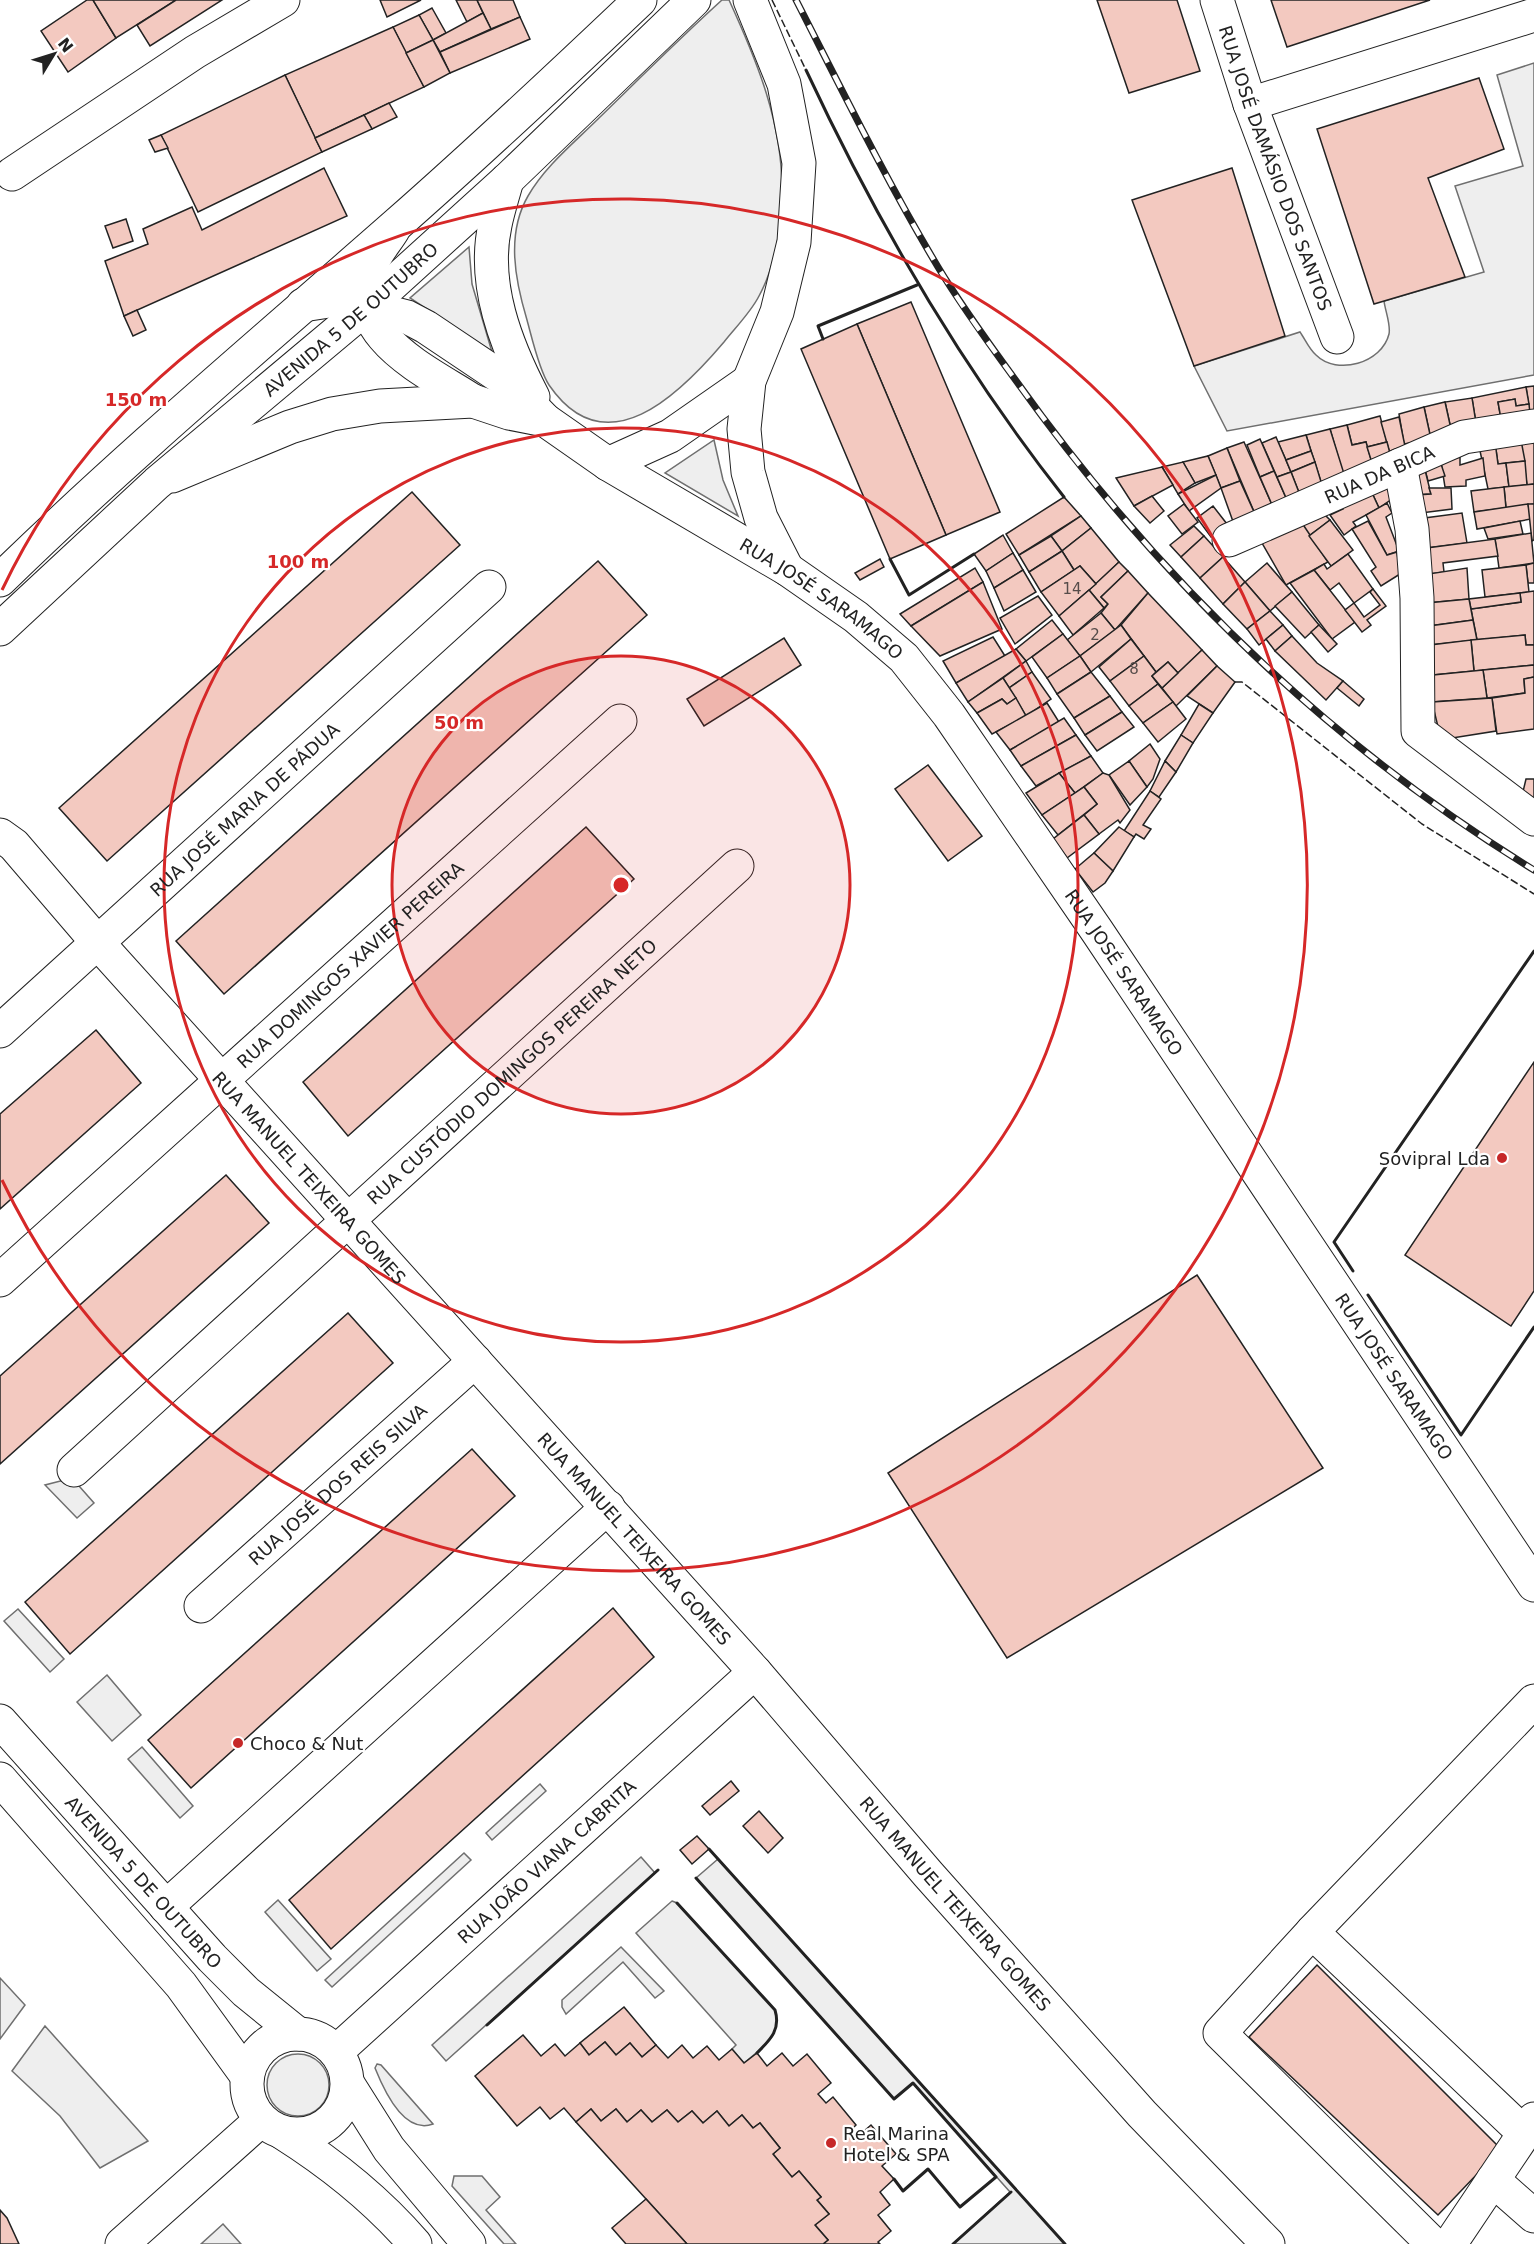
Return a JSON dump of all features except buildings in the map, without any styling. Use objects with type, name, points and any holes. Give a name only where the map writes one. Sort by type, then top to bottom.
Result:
[{"type":"street","points":[[12,174],[195,52],[283,0]]},
{"type":"street","points":[[0,580],[303,305],[396,226],[640,0]]},
{"type":"street","name":"AVENIDA 5 DE OUTUBRO","points":[[0,629],[157,483],[367,307],[507,180],[694,0]]},
{"type":"street","points":[[750,0],[784,84],[800,163],[795,242],[777,312],[749,381],[744,429],[748,472],[761,518],[787,569]]},
{"type":"street","name":"RUA JOSÉ DAMÁSIO DOS SANTOS","points":[[1217,0],[1250,104],[1336,337]]},
{"type":"street","points":[[1250,104],[1534,15]]},
{"type":"street","points":[[507,180],[494,227],[494,284],[498,313],[513,360],[545,420]]},
{"type":"street","points":[[396,226],[373,261],[367,284],[367,307],[375,327],[395,350],[473,401],[509,413],[545,420]]},
{"type":"street","points":[[303,305],[329,301],[407,317],[426,327],[508,382],[545,420]]},
{"type":"street","points":[[608,465],[670,436],[749,381]]},
{"type":"street","points":[[157,483],[270,434],[332,414],[380,406],[473,401]]},
{"type":"street","name":"RUA JOSÉ SARAMAGO","points":[[545,420],[608,465],[787,569],[856,617],[904,658],[949,715],[1534,1585]]},
{"type":"street","name":"RUA DA BICA","points":[[1229,540],[1464,437],[1534,426]]},
{"type":"street","points":[[1400,465],[1412,529],[1417,597],[1418,730],[1534,819]]},
{"type":"street","name":"RUA JOSÉ MARIA DE PÁDUA","points":[[0,1031],[489,587]]},
{"type":"street","name":"RUA DOMINGOS XAVIER PEREIRA","points":[[0,1280],[620,721]]},
{"type":"street","name":"RUA MANUEL TEIXEIRA GOMES","points":[[0,835],[14,844],[98,943],[221,1081],[755,1672],[928,1874],[1142,2114],[1248,2238]]},
{"type":"street","name":"RUA CUSTÓDIO DOMINGOS PEREIRA NETO","points":[[74,1470],[349,1222],[737,866]]},
{"type":"street","name":"RUA JOSÉ DOS REIS SILVA","points":[[201,1606],[475,1361]]},
{"type":"street","points":[[166,1907],[608,1508]]},
{"type":"street","name":"RUA JOÃO VIANA CABRITA","points":[[336,2052],[755,1672]]},
{"type":"street","points":[[1433,2244],[1220,2033],[1312,1932],[1534,1701]]},
{"type":"street","name":"AVENIDA 5 DE OUTUBRO","points":[[0,1721],[166,1907],[246,1992],[298,2034]]},
{"type":"street","points":[[0,1779],[181,1985],[247,2076]]},
{"type":"street","points":[[1312,1932],[1529,2126],[1450,2244]]},
{"type":"street","points":[[415,2244],[369,2197],[324,2159],[272,2127],[252,2107],[247,2092],[247,2076],[260,2050],[270,2041],[298,2034],[321,2040],[336,2052],[345,2069],[348,2084],[389,2149],[469,2244]]},
{"type":"street","points":[[272,2127],[298,2135],[314,2132],[328,2125],[338,2114],[345,2100],[348,2084]]},
{"type":"street","points":[[122,2244],[272,2127]]},
{"type":"street","points":[[1493,2180],[1534,2216]]},
{"type":"shaded area","points":[[722,0],[729,0],[749,46],[766,94],[778,142],[782,206],[773,259],[765,285],[752,308],[686,382],[664,400],[641,414],[618,422],[594,421],[571,409],[549,385],[539,363],[516,273],[515,241],[521,211],[535,185],[570,145]]},
{"type":"shaded area","points":[[1534,63],[1534,375],[1227,431],[1194,366],[1300,332],[1314,353],[1325,361],[1335,365],[1358,363],[1378,352],[1385,344],[1389,334],[1389,322],[1384,301],[1484,272],[1455,186],[1523,166],[1497,75]]},
{"type":"shaded area","points":[[469,247],[472,284],[492,352],[410,298]]},
{"type":"shaded area","points":[[714,440],[723,480],[738,516],[665,473]]},
{"type":"shaded area","points":[[72,1478],[94,1503],[77,1518],[45,1485]]},
{"type":"shaded area","points":[[18,1609],[64,1659],[50,1672],[4,1621]]},
{"type":"shaded area","points":[[107,1675],[141,1715],[112,1741],[77,1702]]},
{"type":"shaded area","points":[[142,1747],[193,1806],[180,1818],[128,1759]]},
{"type":"shaded area","points":[[540,1784],[546,1791],[492,1840],[486,1833]]},
{"type":"shaded area","points":[[464,1853],[471,1860],[332,1987],[325,1980]]},
{"type":"shaded area","points":[[641,1857],[655,1873],[446,2061],[432,2045]]},
{"type":"shaded area","points":[[718,1859],[1065,2244],[953,2244],[1010,2192],[913,2083],[894,2099],[696,1878]]},
{"type":"shaded area","points":[[278,1900],[331,1959],[317,1971],[265,1912]]},
{"type":"shaded area","points":[[672,1901],[677,1903],[775,2010],[777,2019],[773,2034],[764,2046],[744,2063],[732,2049],[736,2045],[636,1933]]},
{"type":"shaded area","points":[[621,1947],[664,1991],[655,1998],[623,1962],[566,2014],[562,2007],[562,2000]]},
{"type":"shaded area","points":[[0,1978],[25,2005],[0,2039]]},
{"type":"shaded area","points":[[45,2026],[148,2141],[100,2168],[60,2116],[12,2071]]},
{"type":"shaded area","points":[[298,2054],[310,2056],[320,2063],[327,2073],[329,2085],[327,2097],[320,2107],[310,2114],[298,2116],[286,2114],[276,2107],[269,2097],[267,2085],[269,2073],[276,2063],[286,2056]]},
{"type":"shaded area","points":[[377,2064],[381,2065],[433,2124],[422,2126],[412,2123],[396,2108],[383,2087],[375,2068]]},
{"type":"shaded area","points":[[454,2176],[482,2176],[500,2197],[486,2210],[516,2244],[504,2244],[452,2186]]},
{"type":"shaded area","points":[[223,2224],[241,2244],[201,2244]]},
{"type":"railway","points":[[796,0],[882,168],[947,282],[1071,454],[1128,523],[1188,589],[1251,652],[1317,712],[1386,768],[1459,821],[1534,870]]},
{"type":"fence","points":[[772,0],[806,70]]},
{"type":"fence","points":[[1235,682],[1242,682],[1422,824],[1534,894]]},
{"type":"wall","points":[[806,70],[891,237],[955,344],[1026,447],[1064,497]]},
{"type":"wall","points":[[823,339],[818,326],[917,285]]},
{"type":"wall","points":[[890,559],[909,595],[974,554]]},
{"type":"wall","points":[[1353,1271],[1334,1242],[1534,951]]},
{"type":"wall","points":[[1368,1295],[1461,1435],[1534,1327]]},
{"type":"wall","points":[[709,1849],[1065,2244]]},
{"type":"wall","points":[[487,2025],[658,1870]]},
{"type":"wall","points":[[696,1878],[894,2099],[913,2083],[996,2177],[960,2207],[928,2169],[903,2191],[894,2179]]},
{"type":"wall","points":[[677,1903],[775,2010],[777,2023],[773,2034],[757,2053]]},
{"type":"wall","points":[[953,2244],[1011,2192]]},
{"type":"place","name":"Sovipral Lda","points":[[1502,1158]]},
{"type":"place","name":"Choco & Nut","points":[[238,1743]]},
{"type":"place","name":"Real Marina Hotel & SPA","points":[[831,2143]]}]
